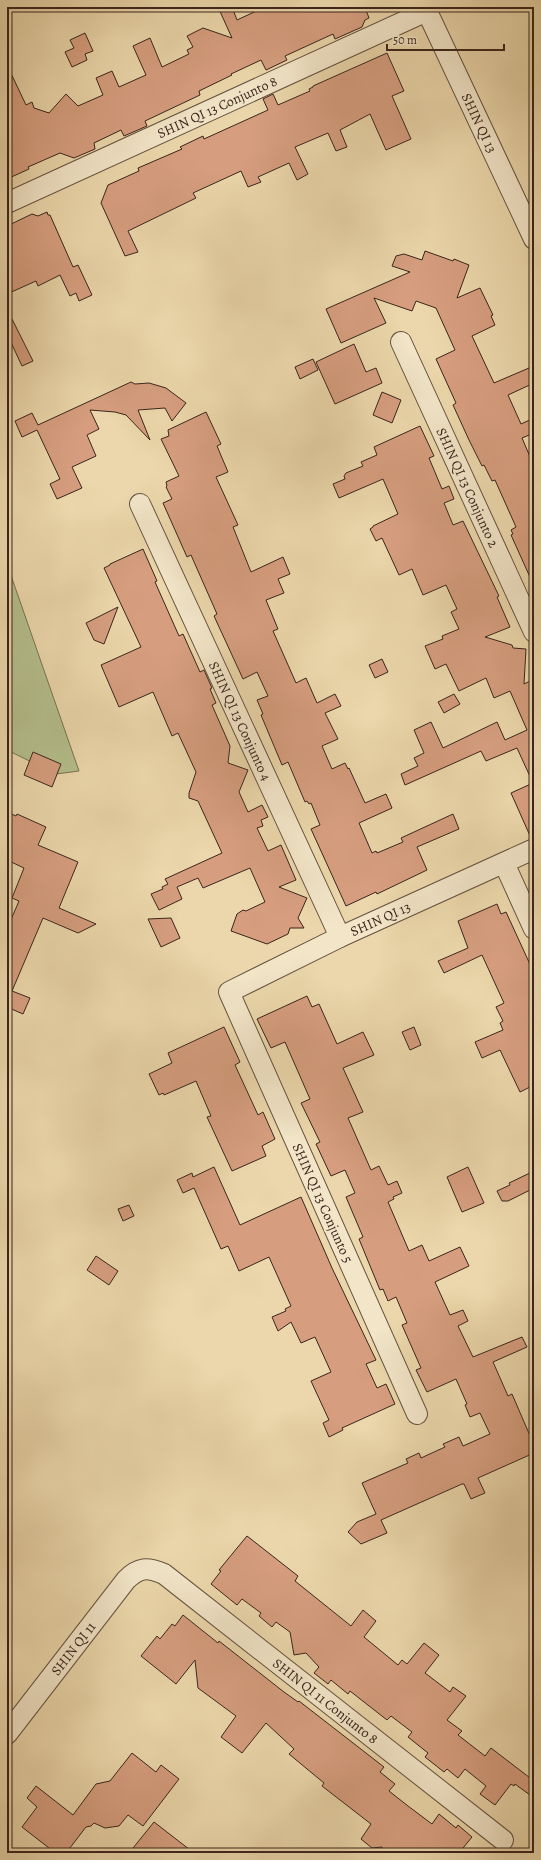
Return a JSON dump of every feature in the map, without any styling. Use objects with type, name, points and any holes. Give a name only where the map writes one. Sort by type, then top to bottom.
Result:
[{"type":"street","name":"SHIN QI 13 Conjunto 8","points":[[7,203],[426,9]]},
{"type":"street","name":"SHIN QI 13","points":[[426,9],[534,239]]},
{"type":"street","name":"SHIN QI 13 Conjunto 2","points":[[401,342],[534,632]]},
{"type":"street","name":"SHIN QI 13 Conjunto 4","points":[[140,504],[340,937]]},
{"type":"street","name":"SHIN QI 13","points":[[229,992],[340,937],[534,849]]},
{"type":"street","points":[[504,863],[534,929]]},
{"type":"street","name":"SHIN QI 13 Conjunto 5","points":[[229,992],[417,1414]]},
{"type":"street","name":"SHIN QI 11","points":[[7,1734],[126,1580],[134,1572],[144,1569]]},
{"type":"street","name":"SHIN QI 11 Conjunto 8","points":[[144,1569],[153,1570],[164,1574],[503,1840]]},
{"type":"green space","points":[[7,564],[79,771],[56,774],[7,750]]},
{"type":"building","points":[[218,7],[232,7],[237,20],[265,7],[359,7],[366,10],[369,18],[365,20],[362,27],[335,39],[333,34],[285,56],[287,60],[266,70],[261,60],[231,74],[232,75],[199,91],[200,95],[145,121],[147,126],[124,136],[121,130],[94,143],[95,149],[74,158],[60,153],[28,167],[29,169],[7,179],[7,65],[26,105],[32,102],[34,108],[49,113],[66,94],[78,106],[103,95],[96,78],[112,71],[119,87],[146,75],[133,46],[150,38],[162,67],[189,54],[187,50],[193,47],[187,36],[203,28],[232,38]]},
{"type":"building","points":[[85,33],[93,51],[85,54],[87,60],[72,67],[65,52],[74,48],[70,40]]},
{"type":"building","points":[[387,53],[404,91],[392,96],[411,139],[386,150],[370,114],[340,130],[347,147],[336,151],[328,133],[295,147],[308,174],[297,180],[289,163],[258,177],[261,182],[248,187],[241,171],[193,193],[196,198],[128,231],[138,252],[125,256],[101,203],[108,185],[139,171],[138,168],[182,149],[180,147],[203,136],[204,139],[268,110],[263,99],[273,94],[278,105],[310,91],[309,89],[313,86]]},
{"type":"building","points":[[47,212],[48,215],[50,215],[73,267],[78,265],[92,295],[79,301],[76,293],[70,296],[60,275],[38,286],[36,281],[7,294],[7,226],[32,214],[38,216]]},
{"type":"building","points":[[425,251],[469,265],[457,298],[480,288],[493,315],[491,316],[495,325],[472,336],[494,383],[529,368],[534,380],[534,383],[508,395],[521,424],[534,418],[534,433],[522,438],[534,466],[534,586],[511,535],[513,534],[511,530],[516,527],[495,480],[492,481],[484,465],[482,466],[469,440],[453,405],[456,403],[436,359],[455,350],[436,308],[416,301],[412,311],[374,298],[386,323],[341,343],[326,309],[410,272],[392,266],[396,256],[404,254],[422,260]]},
{"type":"building","points":[[12,319],[33,361],[22,366],[7,334],[7,321]]},
{"type":"building","points":[[354,344],[366,372],[376,368],[382,383],[335,404],[316,362]]},
{"type":"building","points":[[313,359],[318,370],[300,379],[295,367]]},
{"type":"building","points":[[131,382],[135,384],[149,383],[166,388],[186,403],[172,421],[165,408],[138,410],[150,440],[126,415],[115,412],[90,410],[99,429],[87,435],[96,456],[72,467],[82,488],[57,499],[50,484],[60,479],[37,430],[22,437],[15,421],[32,413],[38,425]]},
{"type":"building","points":[[382,392],[401,400],[392,423],[373,415]]},
{"type":"building","points":[[206,412],[221,444],[217,446],[228,472],[216,477],[238,525],[233,527],[251,572],[283,557],[290,574],[278,579],[284,593],[266,600],[278,629],[273,631],[296,683],[306,678],[317,703],[335,694],[341,706],[325,713],[338,739],[322,746],[332,769],[345,763],[348,769],[349,768],[365,803],[386,794],[392,808],[359,823],[372,853],[376,851],[377,853],[403,842],[401,838],[453,814],[459,829],[417,847],[427,870],[377,894],[376,892],[346,906],[311,829],[320,825],[311,803],[309,804],[307,801],[305,802],[288,762],[282,765],[261,715],[263,714],[257,700],[268,696],[257,672],[243,679],[214,616],[217,614],[191,555],[187,557],[163,503],[172,499],[166,487],[166,482],[179,476],[161,439],[169,436],[168,430]]},
{"type":"building","points":[[420,426],[434,456],[429,458],[442,489],[449,486],[454,499],[444,503],[453,525],[463,521],[499,596],[497,597],[510,627],[485,637],[512,645],[513,648],[526,649],[524,684],[534,679],[534,838],[531,838],[511,793],[533,783],[517,748],[486,761],[481,751],[405,785],[401,774],[418,766],[414,758],[424,753],[414,730],[431,722],[443,748],[497,722],[505,740],[527,730],[510,691],[494,698],[486,678],[459,691],[446,664],[435,669],[425,646],[443,639],[442,636],[459,629],[451,612],[457,609],[446,585],[423,595],[412,569],[399,575],[382,538],[376,541],[370,529],[373,526],[398,514],[383,479],[339,498],[333,484],[345,479],[344,476],[346,473],[363,466],[361,462],[377,455],[374,447]]},
{"type":"building","points":[[143,549],[157,581],[155,582],[179,636],[183,634],[200,672],[204,670],[212,688],[210,689],[216,703],[212,705],[230,746],[228,763],[248,770],[239,792],[248,812],[262,805],[268,817],[261,820],[263,826],[257,828],[268,851],[281,845],[296,880],[279,887],[307,898],[298,918],[304,928],[290,928],[288,934],[267,944],[231,931],[237,914],[243,910],[246,911],[265,902],[250,868],[203,888],[198,878],[177,887],[182,899],[159,910],[151,894],[163,889],[162,887],[168,884],[165,879],[222,853],[198,801],[189,798],[189,793],[196,772],[178,733],[172,736],[153,692],[119,707],[101,665],[141,647],[104,568]]},
{"type":"building","points":[[118,607],[104,644],[94,640],[86,623]]},
{"type":"building","points":[[382,659],[388,672],[375,678],[369,665]]},
{"type":"building","points":[[454,694],[460,704],[444,713],[438,702]]},
{"type":"building","points":[[33,752],[61,764],[52,787],[24,775]]},
{"type":"building","points":[[7,812],[16,816],[17,814],[46,827],[38,845],[78,862],[59,908],[96,924],[78,933],[43,918],[12,991],[30,998],[23,1014],[7,1007],[7,929],[19,901],[12,898],[24,868],[7,860]]},
{"type":"building","points":[[497,904],[501,914],[506,912],[534,973],[534,1085],[520,1092],[500,1050],[482,1058],[475,1042],[503,1030],[500,1023],[503,1021],[496,1007],[504,1003],[482,955],[444,973],[438,961],[468,948],[458,921]]},
{"type":"building","points":[[171,918],[180,938],[161,947],[148,919]]},
{"type":"building","points":[[307,996],[312,1007],[319,1004],[337,1044],[363,1032],[374,1055],[343,1068],[363,1112],[348,1118],[371,1170],[379,1166],[388,1185],[397,1181],[402,1193],[393,1197],[394,1199],[388,1202],[409,1251],[422,1245],[429,1261],[460,1247],[469,1266],[435,1282],[450,1315],[463,1310],[468,1321],[458,1326],[473,1357],[522,1337],[527,1347],[493,1362],[508,1396],[512,1394],[534,1445],[534,1453],[478,1478],[485,1493],[471,1499],[464,1484],[462,1484],[381,1520],[387,1533],[361,1544],[348,1532],[357,1522],[376,1514],[362,1483],[408,1463],[406,1459],[419,1453],[421,1458],[445,1447],[443,1444],[459,1437],[463,1446],[490,1434],[480,1413],[470,1417],[465,1405],[467,1404],[456,1379],[427,1392],[416,1370],[421,1368],[402,1325],[407,1323],[396,1297],[388,1301],[383,1289],[380,1290],[359,1239],[363,1237],[346,1197],[355,1193],[345,1170],[331,1176],[316,1144],[320,1142],[301,1103],[310,1099],[285,1042],[271,1048],[257,1019]]},
{"type":"building","points":[[224,1027],[240,1062],[235,1065],[258,1115],[263,1112],[275,1139],[262,1146],[266,1156],[232,1171],[207,1117],[211,1116],[196,1081],[164,1095],[163,1093],[159,1095],[149,1074],[172,1063],[168,1053]]},
{"type":"building","points":[[414,1027],[421,1045],[410,1050],[402,1032]]},
{"type":"building","points":[[214,1167],[240,1225],[301,1197],[332,1268],[376,1360],[366,1364],[377,1388],[386,1384],[395,1404],[342,1428],[343,1430],[329,1437],[323,1423],[329,1420],[311,1381],[331,1372],[315,1337],[301,1343],[291,1322],[278,1331],[272,1317],[286,1311],[285,1309],[291,1306],[269,1257],[239,1271],[228,1246],[221,1249],[194,1188],[183,1193],[177,1180],[192,1173],[193,1177]]},
{"type":"building","points":[[468,1167],[484,1203],[462,1212],[447,1177]]},
{"type":"building","points":[[534,1171],[534,1188],[508,1201],[502,1201],[497,1191],[510,1185],[509,1183]]},
{"type":"building","points":[[129,1205],[134,1216],[123,1221],[118,1209]]},
{"type":"building","points":[[96,1256],[118,1271],[109,1285],[87,1270]]},
{"type":"building","points":[[247,1536],[298,1576],[295,1581],[351,1626],[363,1610],[376,1621],[364,1637],[398,1665],[402,1660],[407,1664],[424,1643],[439,1655],[425,1673],[450,1692],[453,1687],[466,1696],[447,1720],[462,1731],[458,1735],[485,1756],[491,1748],[534,1781],[534,1798],[515,1784],[514,1786],[511,1784],[495,1805],[480,1794],[486,1786],[465,1769],[458,1778],[447,1769],[444,1772],[425,1757],[428,1753],[408,1737],[412,1732],[391,1716],[387,1720],[350,1691],[348,1694],[331,1680],[328,1684],[314,1673],[319,1667],[306,1653],[294,1655],[290,1632],[276,1622],[272,1627],[259,1616],[261,1613],[242,1599],[237,1605],[211,1584],[221,1571],[219,1570]]},
{"type":"building","points":[[183,1615],[284,1692],[298,1702],[299,1701],[384,1767],[380,1772],[395,1784],[389,1791],[408,1806],[432,1824],[439,1814],[456,1828],[458,1825],[472,1837],[459,1853],[412,1853],[409,1850],[383,1853],[382,1847],[372,1848],[361,1839],[371,1824],[322,1786],[324,1783],[289,1754],[294,1749],[266,1723],[242,1753],[221,1737],[236,1716],[198,1688],[195,1660],[176,1684],[141,1656],[157,1636],[160,1639],[172,1624],[175,1626]]},
{"type":"building","points":[[132,1753],[156,1772],[161,1765],[179,1779],[143,1826],[128,1815],[119,1826],[105,1828],[94,1823],[91,1826],[86,1827],[66,1853],[46,1853],[49,1848],[22,1827],[37,1807],[27,1798],[36,1786],[73,1815],[96,1784],[110,1781]]},
{"type":"building","points":[[154,1822],[194,1853],[129,1853]]}]
